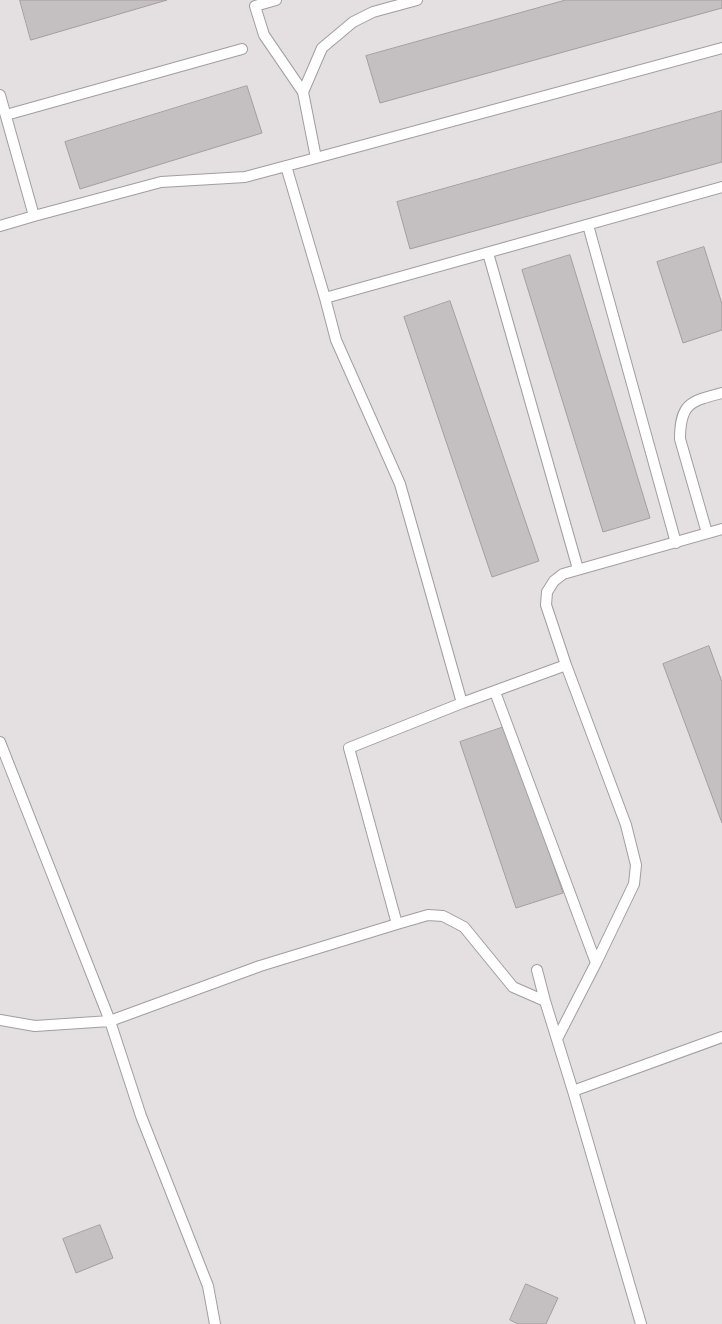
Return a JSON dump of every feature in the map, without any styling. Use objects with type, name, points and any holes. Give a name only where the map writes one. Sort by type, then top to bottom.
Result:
[{"type":"lane","points":[[276,0],[254,3],[264,35],[303,92],[316,158]]},
{"type":"lane","points":[[303,92],[322,48],[353,22],[373,12],[417,0]]},
{"type":"lane","points":[[6,115],[242,48]]},
{"type":"lane","points":[[0,226],[161,182],[245,177],[722,48]]},
{"type":"lane","points":[[0,95],[34,216]]},
{"type":"lane","points":[[286,166],[336,340],[400,484],[462,703]]},
{"type":"lane","points":[[325,298],[722,188]]},
{"type":"lane","points":[[588,225],[676,543]]},
{"type":"lane","points":[[488,253],[578,569]]},
{"type":"lane","points":[[707,533],[680,439],[680,424],[685,410],[694,401],[722,393]]},
{"type":"lane","points":[[557,1039],[634,884],[636,865],[626,825],[566,666],[546,605],[547,592],[554,581],[563,574],[722,529]]},
{"type":"lane","points":[[397,924],[349,748],[462,703],[566,666]]},
{"type":"lane","points":[[495,692],[596,963]]},
{"type":"lane","points":[[0,742],[110,1020],[141,1116],[208,1286],[215,1324]]},
{"type":"lane","points":[[0,1020],[35,1026],[110,1020],[260,966],[428,915],[443,916],[464,927],[514,987],[545,1001]]},
{"type":"lane","points":[[537,970],[641,1324]]},
{"type":"lane","points":[[573,1091],[722,1037]]},
{"type":"building","points":[[20,0],[167,0],[31,40]]},
{"type":"building","points":[[566,0],[722,0],[722,8],[380,103],[366,56]]},
{"type":"building","points":[[247,86],[262,133],[80,189],[65,142]]},
{"type":"building","points":[[722,111],[722,162],[410,249],[397,202]]},
{"type":"building","points":[[704,247],[722,304],[722,330],[683,343],[657,262]]},
{"type":"building","points":[[570,255],[650,518],[603,532],[522,270]]},
{"type":"building","points":[[450,301],[539,561],[492,577],[404,317]]},
{"type":"building","points":[[709,646],[722,682],[722,823],[663,664]]},
{"type":"building","points":[[507,726],[563,893],[516,908],[460,742]]},
{"type":"building","points":[[100,1225],[113,1258],[76,1273],[63,1239]]},
{"type":"building","points":[[526,1284],[558,1298],[546,1324],[518,1324],[510,1320]]}]
